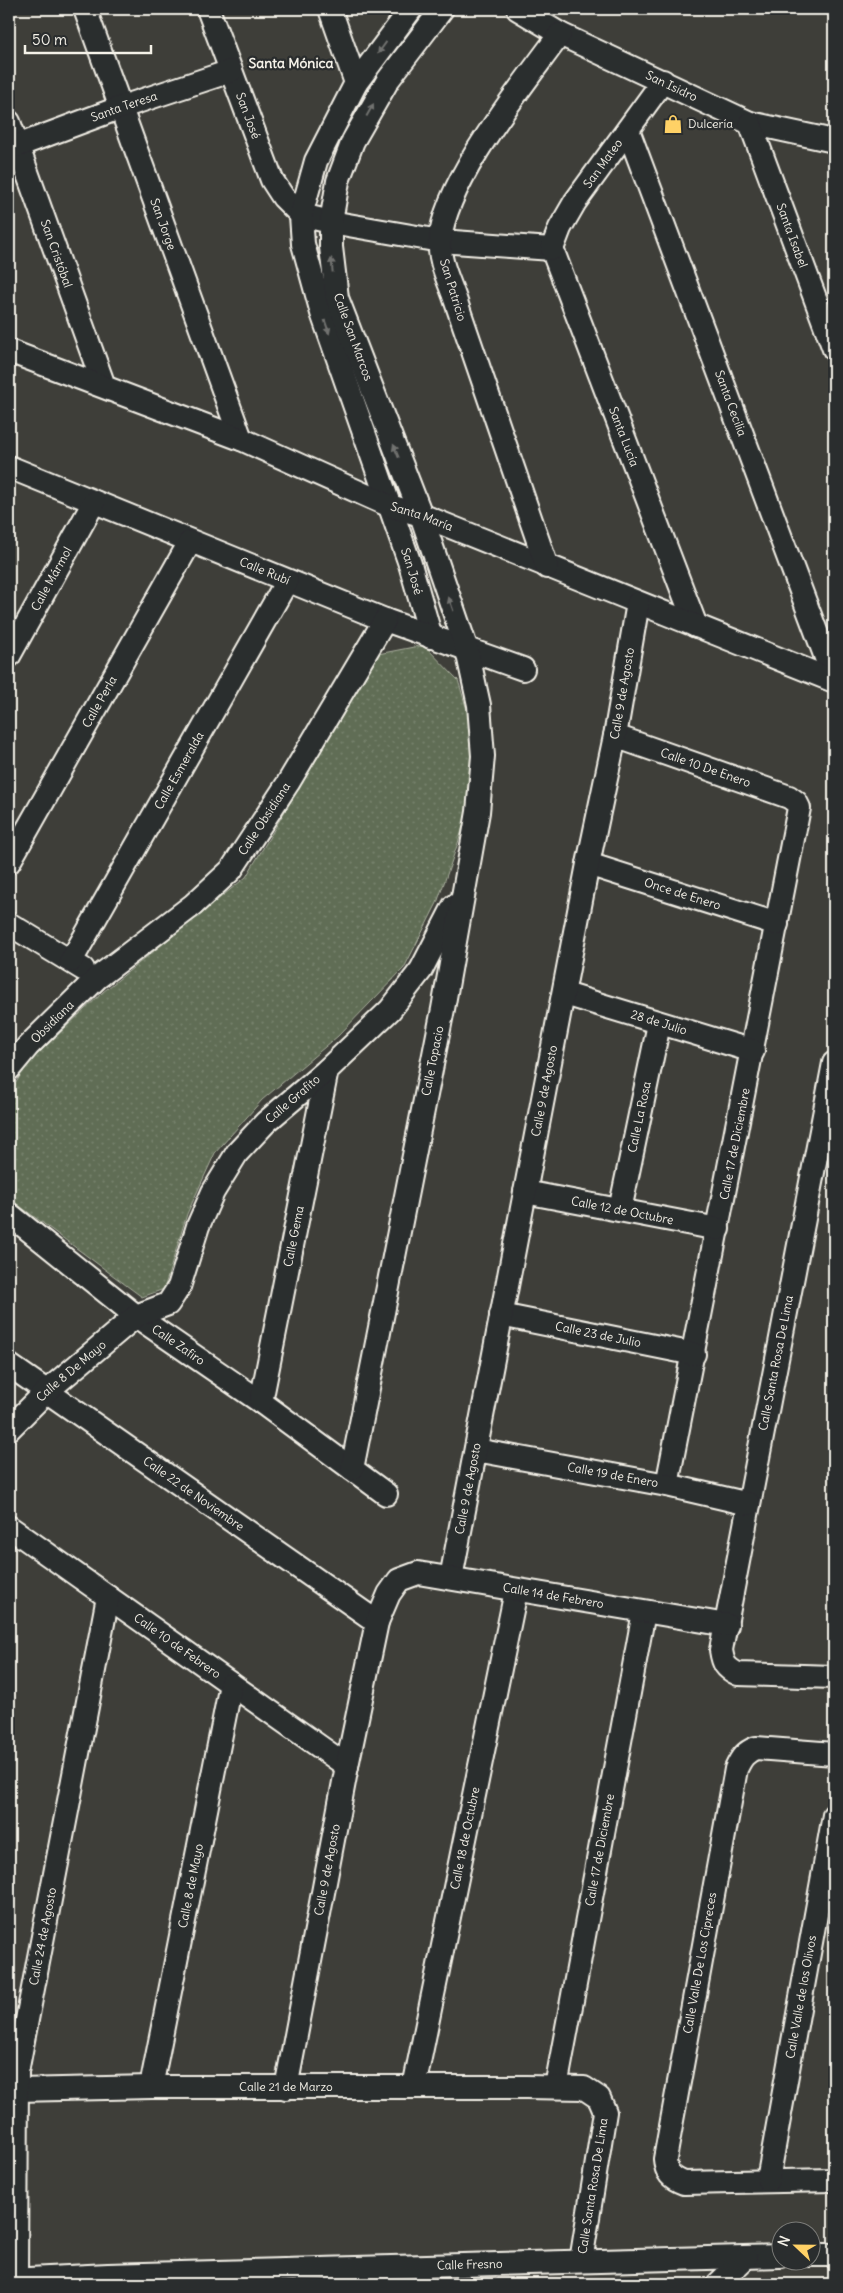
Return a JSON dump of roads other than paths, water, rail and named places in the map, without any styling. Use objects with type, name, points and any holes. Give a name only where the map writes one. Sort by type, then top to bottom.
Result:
[{"type":"street","name":"San Jorge","points":[[85,9],[119,108],[241,439]]},
{"type":"street","name":"San José","points":[[208,9],[272,180],[284,198],[301,214]]},
{"type":"street","points":[[330,9],[356,83]]},
{"type":"street","name":"Calle San Marcos","points":[[390,506],[310,274],[303,244],[301,214],[316,161],[356,83],[411,9]]},
{"type":"street","name":"Calle San Marcos","points":[[442,9],[388,80],[353,141],[338,181],[331,222],[331,247],[337,298],[421,515],[467,650]]},
{"type":"street","name":"San Isidro","points":[[518,9],[560,34],[750,123],[834,141]]},
{"type":"street","name":"San Patricio","points":[[547,567],[443,263],[440,242],[447,210],[465,172],[560,34]]},
{"type":"street","name":"Santa Teresa","points":[[18,146],[119,108],[231,71]]},
{"type":"street","name":"San Mateo","points":[[552,249],[567,214],[662,81]]},
{"type":"street","name":"San Cristóbal","points":[[9,122],[104,386]]},
{"type":"street","name":"Santa Isabel","points":[[750,123],[834,349]]},
{"type":"street","name":"Santa Cecilia","points":[[628,130],[834,680]]},
{"type":"street","points":[[301,214],[331,222],[440,242],[552,249]]},
{"type":"street","name":"Santa Lucía","points":[[552,249],[696,626]]},
{"type":"street","name":"Santa María","points":[[9,351],[241,439],[390,506],[421,515],[547,567],[834,680]]},
{"type":"street","name":"Calle Rubí","points":[[9,466],[190,542],[385,620],[523,669]]},
{"type":"street","name":"Calle Mármol","points":[[9,656],[94,502]]},
{"type":"street","name":"San José","points":[[390,506],[410,564],[431,637]]},
{"type":"street","name":"Calle Perla","points":[[9,862],[190,542]]},
{"type":"street","name":"Calle Esmeralda","points":[[71,961],[287,581]]},
{"type":"street","name":"Calle 9 de Agosto","points":[[452,1578],[501,1315],[565,994],[588,864],[615,736],[638,603]]},
{"type":"street","name":"Calle Obsidiana","points":[[97,978],[192,905],[231,870],[273,807],[385,620]]},
{"type":"street","name":"Calle Topacio","points":[[352,1469],[443,1009],[478,812],[483,756],[479,704],[467,650]]},
{"type":"street","name":"Calle 10 De Enero","points":[[615,736],[789,797],[796,802]]},
{"type":"street","name":"Calle 17 de Diciembre","points":[[667,1485],[798,816],[799,808],[796,802]]},
{"type":"street","name":"Once de Enero","points":[[588,864],[777,924]]},
{"type":"street","name":"Calle Grafito","points":[[136,1316],[160,1308],[174,1297],[180,1287],[202,1217],[213,1192],[237,1153],[266,1122],[327,1070],[390,1010],[421,970],[464,886]]},
{"type":"street","points":[[9,924],[97,978]]},
{"type":"street","name":"Obsidiana","points":[[9,1069],[28,1046],[97,978]]},
{"type":"street","name":"28 de Julio","points":[[565,994],[753,1051]]},
{"type":"street","name":"Calle La Rosa","points":[[620,1210],[659,1024]]},
{"type":"street","name":"Calle Santa Rosa De Lima","points":[[833,1671],[738,1674],[729,1670],[723,1663],[721,1650],[834,1063]]},
{"type":"street","name":"Calle Gema","points":[[261,1402],[327,1070]]},
{"type":"street","name":"Calle 12 de Octubre","points":[[525,1192],[718,1229]]},
{"type":"street","name":"Calle Zafiro","points":[[9,1214],[136,1316],[261,1402],[386,1494]]},
{"type":"street","name":"Calle 23 de Julio","points":[[501,1315],[694,1354]]},
{"type":"street","name":"Calle 8 De Mayo","points":[[9,1429],[46,1392],[136,1316]]},
{"type":"street","name":"Calle 22 de Noviembre","points":[[9,1365],[377,1622]]},
{"type":"street","name":"Calle 19 de Enero","points":[[476,1450],[667,1485],[748,1504]]},
{"type":"street","name":"Calle 10 de Febrero","points":[[9,1527],[347,1766]]},
{"type":"street","name":"Calle 14 de Febrero","points":[[389,1594],[399,1580],[418,1573],[726,1625]]},
{"type":"street","name":"Calle 18 de Octubre","points":[[414,2087],[516,1591]]},
{"type":"street","name":"Calle 9 de Agosto","points":[[286,2088],[347,1766],[377,1622],[389,1594]]},
{"type":"street","name":"Calle 24 de Agosto","points":[[12,2280],[14,2076],[108,1597]]},
{"type":"street","name":"Calle 17 de Diciembre","points":[[556,2087],[644,1612]]},
{"type":"street","name":"Calle 8 de Mayo","points":[[151,2087],[231,1684]]},
{"type":"street","name":"Calle Valle De Los Cipreces","points":[[768,2180],[684,2183],[673,2178],[666,2170],[665,2159],[730,1798],[736,1769],[741,1757],[756,1748],[834,1754]]},
{"type":"street","name":"Calle Valle de los Olivos","points":[[768,2180],[834,1814]]},
{"type":"street","name":"Calle 21 de Marzo","points":[[14,2076],[151,2087],[556,2087]]},
{"type":"street","name":"Calle Santa Rosa De Lima","points":[[556,2087],[584,2088],[599,2098],[604,2112],[581,2261]]},
{"type":"street","points":[[768,2180],[834,2180]]},
{"type":"street","points":[[820,2255],[834,2255]]},
{"type":"street","name":"Calle Fresno","points":[[12,2280],[387,2276],[581,2261],[770,2256]]},
{"type":"street","points":[[718,2284],[746,2257]]},
{"type":"place","name":"Dulcería","points":[[673,124]]},
{"type":"district","name":"Santa Mónica","points":[[291,63]]}]
